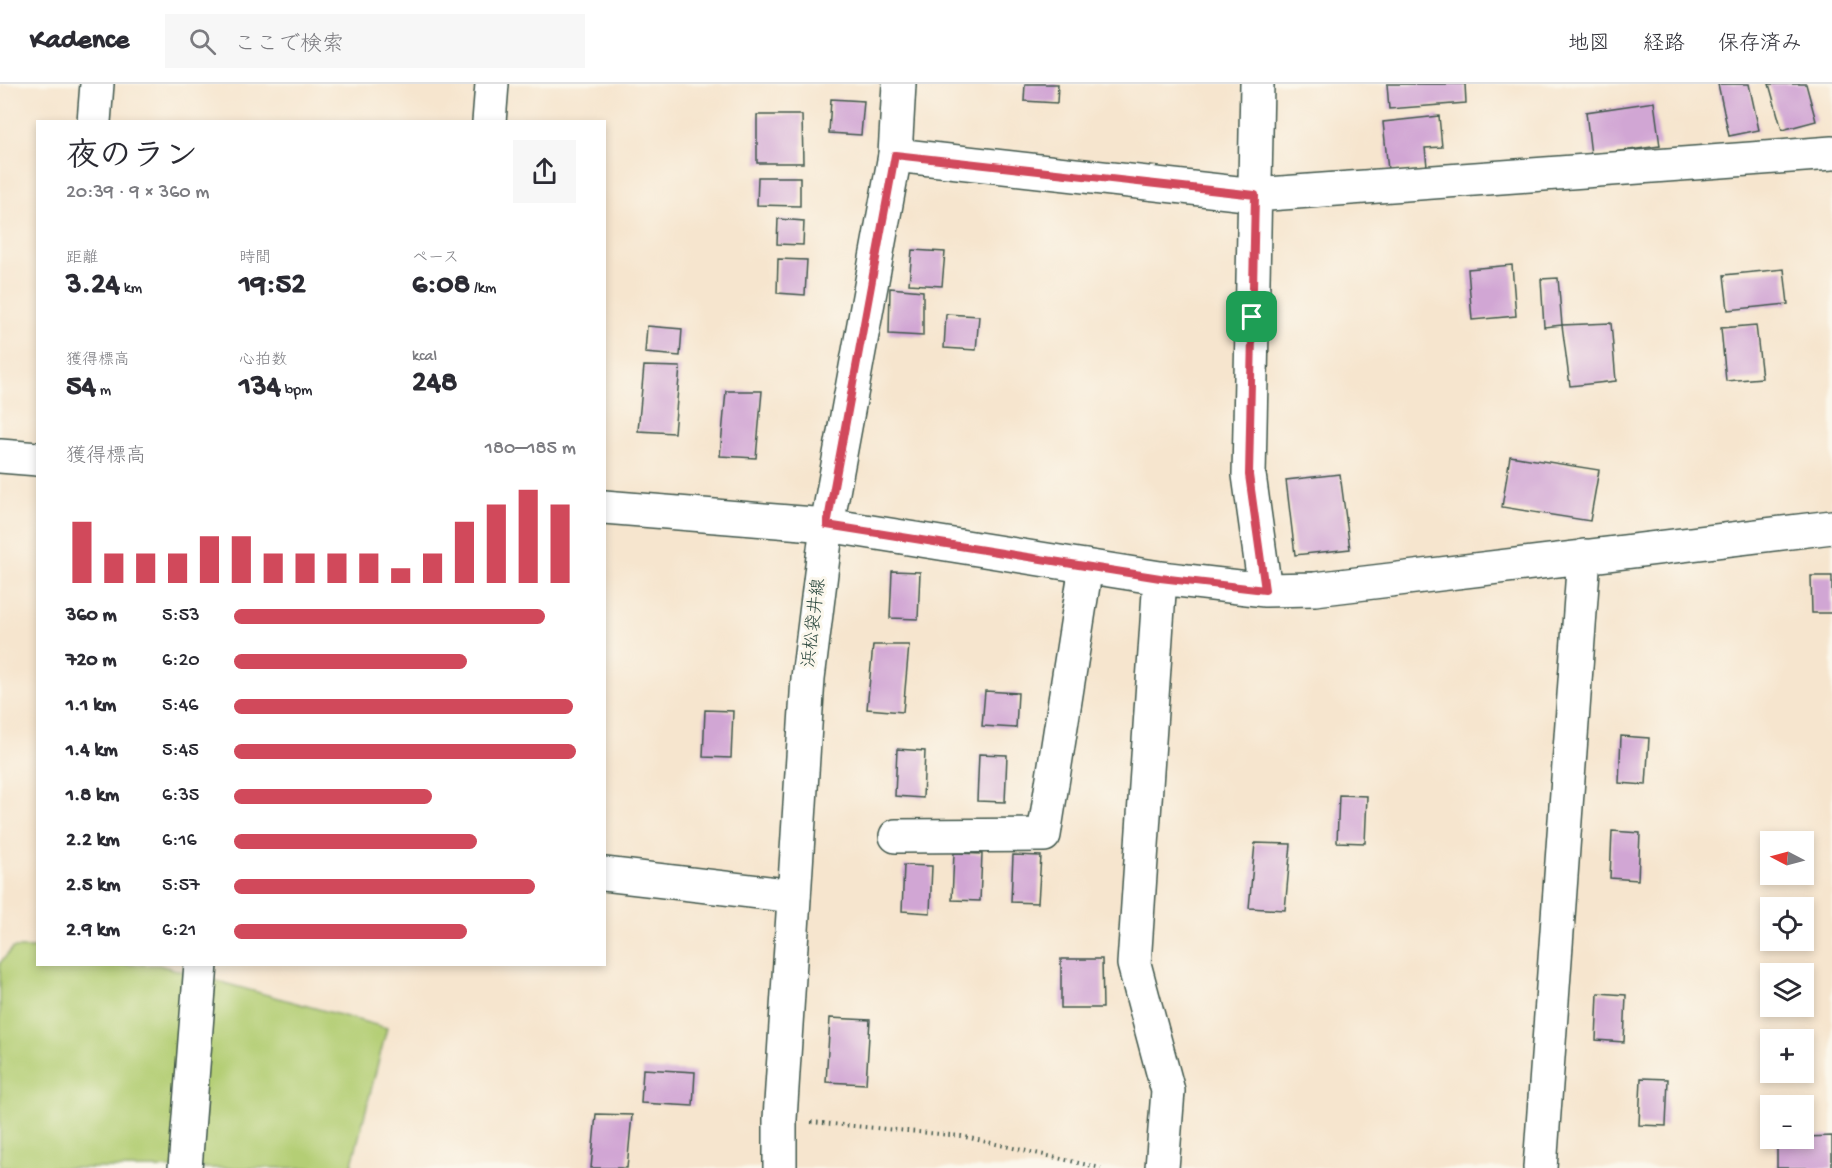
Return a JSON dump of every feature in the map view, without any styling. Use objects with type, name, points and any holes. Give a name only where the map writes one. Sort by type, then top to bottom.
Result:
[{"type":"street","points":[[94,120],[97,84]]},
{"type":"street","points":[[489,120],[492,84]]},
{"type":"street","name":"浜松袋井線","points":[[780,1168],[780,1119],[808,678],[827,525],[895,155],[899,84]]},
{"type":"street","points":[[1257,84],[1249,475],[1265,590]]},
{"type":"street","points":[[895,155],[1255,195],[1832,153]]},
{"type":"street","points":[[0,456],[36,459]]},
{"type":"street","points":[[606,507],[827,525],[1160,578],[1265,590],[1315,589],[1832,527]]},
{"type":"street","points":[[1540,1168],[1584,556]]},
{"type":"street","points":[[896,836],[1044,835],[1086,566]]},
{"type":"street","points":[[1160,578],[1134,964],[1168,1091],[1162,1168]]},
{"type":"street","points":[[606,874],[794,896]]},
{"type":"street","points":[[185,1168],[201,966]]},
{"type":"path","points":[[780,1119],[961,1136],[1101,1168]]},
{"type":"green space","points":[[13,948],[36,948],[36,966],[163,966],[387,1028],[351,1168],[0,1168],[0,963]]},
{"type":"building","points":[[1025,84],[1058,84],[1057,103],[1024,101]]},
{"type":"building","points":[[1387,84],[1465,84],[1466,103],[1389,109]]},
{"type":"building","points":[[1718,84],[1749,84],[1759,130],[1729,136]]},
{"type":"building","points":[[1769,84],[1806,84],[1816,121],[1782,130]]},
{"type":"building","points":[[831,99],[864,101],[861,135],[829,133]]},
{"type":"building","points":[[1654,102],[1660,146],[1591,155],[1586,112]]},
{"type":"building","points":[[757,115],[802,115],[803,163],[757,163]]},
{"type":"building","points":[[1439,116],[1442,147],[1425,148],[1427,166],[1388,170],[1383,122]]},
{"type":"building","points":[[758,177],[800,177],[800,206],[757,205]]},
{"type":"building","points":[[778,219],[804,221],[803,245],[777,244]]},
{"type":"building","points":[[912,250],[945,252],[942,286],[909,284]]},
{"type":"building","points":[[778,259],[807,260],[805,295],[777,293]]},
{"type":"building","points":[[1512,265],[1516,316],[1472,320],[1468,269]]},
{"type":"building","points":[[1784,269],[1788,304],[1728,310],[1724,275]]},
{"type":"building","points":[[1558,278],[1562,325],[1544,327],[1541,279]]},
{"type":"building","points":[[890,288],[923,291],[923,336],[889,334]]},
{"type":"building","points":[[946,314],[979,316],[976,350],[944,348]]},
{"type":"building","points":[[1611,323],[1616,381],[1570,386],[1562,325]]},
{"type":"building","points":[[1756,325],[1762,378],[1726,381],[1721,328]]},
{"type":"building","points":[[647,326],[682,329],[680,356],[645,353]]},
{"type":"building","points":[[644,366],[680,367],[674,433],[638,431]]},
{"type":"building","points":[[726,391],[762,391],[756,458],[720,456]]},
{"type":"building","points":[[1510,456],[1599,470],[1590,521],[1502,507]]},
{"type":"building","points":[[1340,474],[1350,549],[1295,555],[1286,480]]},
{"type":"building","points":[[892,571],[920,572],[918,619],[890,618]]},
{"type":"building","points":[[1811,576],[1832,576],[1832,613],[1812,613]]},
{"type":"building","points":[[873,645],[909,645],[903,712],[867,709]]},
{"type":"building","points":[[985,691],[1018,693],[1016,728],[982,726]]},
{"type":"building","points":[[705,710],[733,711],[731,758],[703,757]]},
{"type":"building","points":[[1621,736],[1649,738],[1646,785],[1619,783]]},
{"type":"building","points":[[897,749],[925,751],[923,798],[895,796]]},
{"type":"building","points":[[979,754],[1007,755],[1005,802],[977,801]]},
{"type":"building","points":[[1339,795],[1367,796],[1365,843],[1337,842]]},
{"type":"building","points":[[1612,831],[1640,833],[1638,880],[1610,878]]},
{"type":"building","points":[[1255,843],[1291,844],[1285,910],[1249,908]]},
{"type":"building","points":[[954,853],[982,854],[980,901],[952,900]]},
{"type":"building","points":[[1013,855],[1041,856],[1038,903],[1011,902]]},
{"type":"building","points":[[904,865],[932,866],[930,913],[902,911]]},
{"type":"building","points":[[1061,959],[1102,959],[1103,1008],[1061,1008]]},
{"type":"building","points":[[1598,993],[1626,995],[1624,1042],[1596,1040]]},
{"type":"building","points":[[830,1018],[870,1020],[866,1084],[826,1082]]},
{"type":"building","points":[[643,1069],[695,1072],[693,1106],[641,1103]]},
{"type":"building","points":[[1641,1078],[1668,1079],[1666,1126],[1639,1125]]},
{"type":"building","points":[[596,1114],[632,1115],[627,1168],[591,1168]]},
{"type":"building","points":[[1832,1136],[1832,1168],[1777,1168],[1777,1149],[1814,1149],[1814,1137]]},
{"type":"route","points":[[895,155],[1255,195],[1252,317],[1249,475],[1265,590],[1160,578],[827,525],[895,155]]}]
